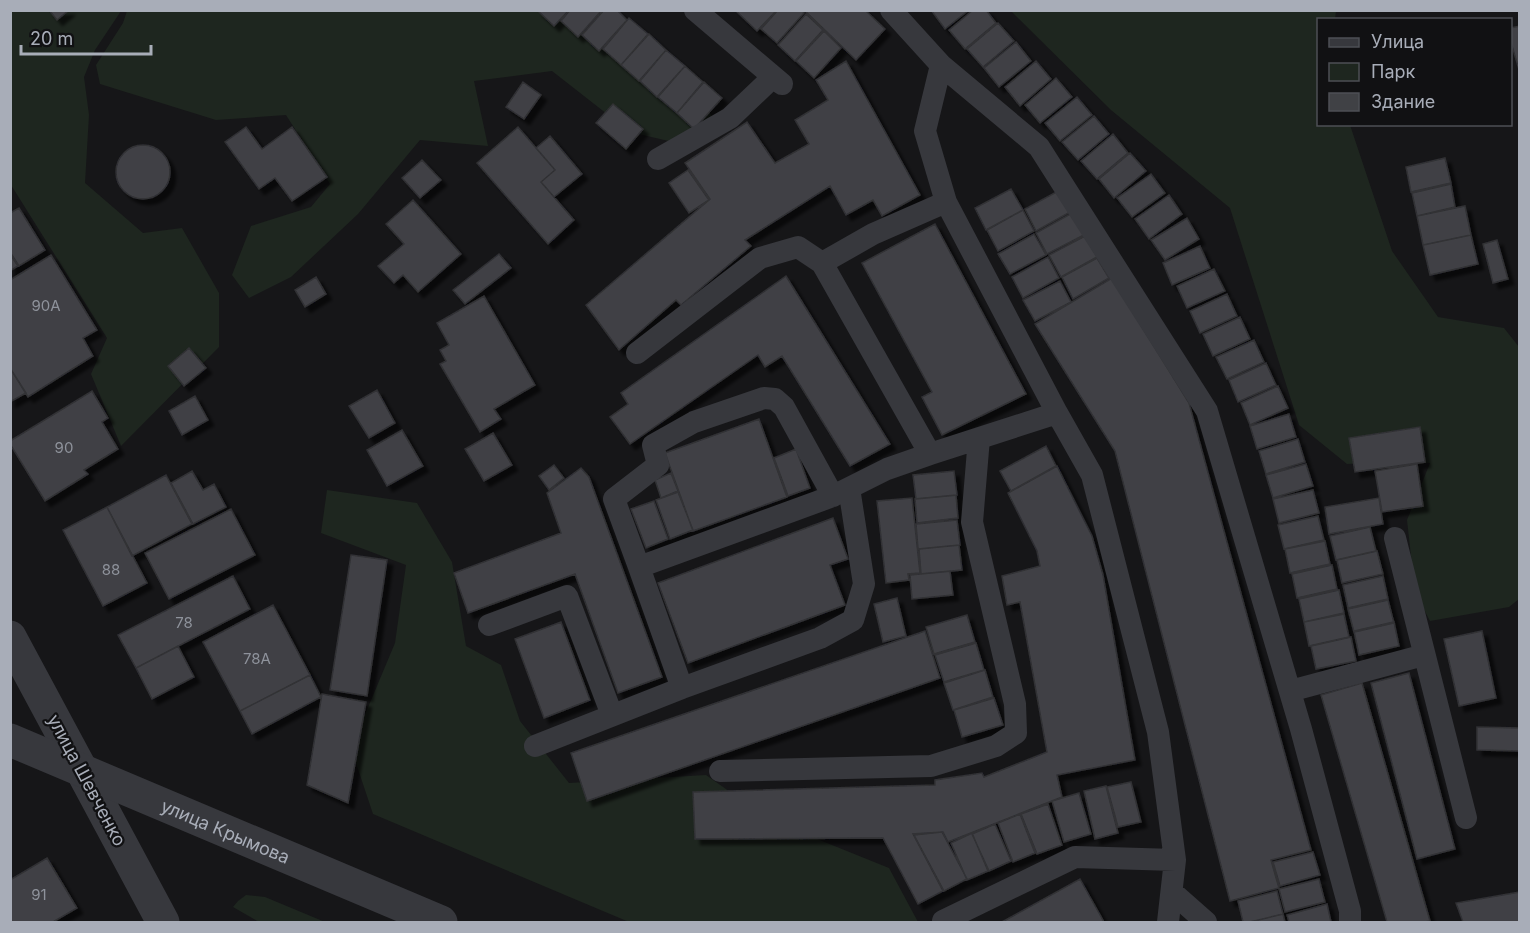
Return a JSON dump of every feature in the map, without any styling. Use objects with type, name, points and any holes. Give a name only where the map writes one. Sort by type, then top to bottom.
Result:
[{"type":"street","name":"улица Шевченко","points":[[10,637],[163,922]]},
{"type":"street","name":"улица Крымова","points":[[10,740],[441,922]]},
{"type":"lane","points":[[658,159],[730,118],[777,80],[695,10]]},
{"type":"lane","points":[[891,10],[941,65],[1039,147],[1207,411],[1290,691],[1350,911],[1350,922]]},
{"type":"lane","points":[[941,65],[925,131],[946,202],[1092,476],[1158,732],[1175,860],[1168,922]]},
{"type":"lane","points":[[822,263],[873,234],[946,202]]},
{"type":"lane","points":[[637,353],[760,258],[798,247],[822,263],[930,454]]},
{"type":"lane","points":[[535,746],[682,688],[820,638],[853,620],[864,584],[841,492],[784,407],[775,399],[764,398],[694,422],[653,445],[658,465],[614,499],[682,688]]},
{"type":"lane","points":[[639,567],[841,492],[887,469],[1057,413]]},
{"type":"lane","points":[[720,771],[931,766],[996,746],[1016,733],[1015,704],[972,522],[979,438]]},
{"type":"lane","points":[[1395,538],[1466,818]]},
{"type":"lane","points":[[489,625],[567,596],[612,715]]},
{"type":"lane","points":[[1290,691],[1424,655]]},
{"type":"lane","points":[[943,921],[1075,857],[1175,860]]},
{"type":"lane","points":[[1172,892],[1206,922]]},
{"type":"green space","points":[[325,10],[332,12],[337,10],[567,11],[601,37],[665,64],[723,128],[690,146],[630,132],[552,71],[474,81],[488,146],[420,140],[358,214],[291,277],[249,298],[232,275],[251,226],[311,207],[330,184],[286,115],[216,120],[100,84],[96,65],[123,23],[127,11]]},
{"type":"green space","points":[[11,11],[121,11],[95,50],[84,77],[89,115],[85,183],[143,233],[182,228],[219,293],[219,347],[121,446],[91,374],[107,338],[11,185]]},
{"type":"green space","points":[[1011,11],[1336,11],[1335,18],[1317,18],[1317,126],[1350,126],[1392,251],[1438,317],[1504,328],[1519,347],[1519,599],[1509,607],[1430,621],[1415,592],[1407,520],[1430,463],[1347,464],[1299,425],[1230,208],[1111,110]]},
{"type":"green space","points":[[327,490],[417,503],[452,562],[466,646],[501,665],[520,721],[569,783],[706,775],[770,820],[889,868],[918,922],[629,922],[373,814],[351,748],[395,643],[406,565],[321,533]]},
{"type":"green space","points":[[246,895],[265,897],[325,922],[259,922],[233,907]]},
{"type":"building","points":[[49,10],[69,10],[57,20]]},
{"type":"building","points":[[537,10],[569,10],[554,26]]},
{"type":"building","points":[[570,10],[602,10],[578,37],[561,21]]},
{"type":"building","points":[[604,10],[617,10],[627,20],[599,51],[582,35]]},
{"type":"building","points":[[735,10],[777,10],[757,31]]},
{"type":"building","points":[[778,10],[802,10],[804,13],[777,43],[761,29]]},
{"type":"building","points":[[804,10],[865,10],[885,29],[856,60]]},
{"type":"building","points":[[931,10],[969,10],[945,29]]},
{"type":"building","points":[[973,10],[986,10],[996,23],[965,49],[949,30]]},
{"type":"building","points":[[806,14],[823,30],[795,61],[778,45]]},
{"type":"building","points":[[629,18],[648,34],[621,65],[603,49]]},
{"type":"building","points":[[998,23],[1014,41],[983,67],[967,49]]},
{"type":"building","points":[[1520,26],[1520,73],[1512,46],[1512,28]]},
{"type":"building","points":[[824,31],[841,48],[814,78],[796,61]]},
{"type":"building","points":[[649,34],[666,50],[639,81],[621,65]]},
{"type":"building","points":[[1016,42],[1031,61],[999,87],[984,68]]},
{"type":"building","points":[[666,50],[685,66],[657,97],[640,81]]},
{"type":"building","points":[[846,61],[920,195],[882,216],[873,200],[846,215],[830,186],[745,240],[751,246],[681,305],[676,300],[619,350],[586,305],[710,199],[685,163],[747,122],[775,163],[809,144],[795,120],[828,100],[816,80]]},
{"type":"building","points":[[1036,61],[1051,79],[1020,106],[1005,87]]},
{"type":"building","points":[[685,66],[703,82],[677,113],[658,97]]},
{"type":"building","points":[[1056,78],[1072,97],[1040,123],[1025,105]]},
{"type":"building","points":[[523,82],[541,95],[524,119],[506,107]]},
{"type":"building","points":[[704,82],[722,98],[694,129],[677,113]]},
{"type":"building","points":[[1077,97],[1092,115],[1060,141],[1045,123]]},
{"type":"building","points":[[613,104],[643,129],[626,149],[596,123]]},
{"type":"building","points":[[1094,116],[1109,134],[1078,160],[1062,142]]},
{"type":"building","points":[[246,127],[262,149],[292,127],[327,177],[292,201],[275,178],[259,189],[225,142]]},
{"type":"building","points":[[518,127],[555,170],[541,182],[574,220],[548,244],[477,163]]},
{"type":"building","points":[[1113,134],[1128,153],[1097,179],[1081,161]]},
{"type":"building","points":[[550,136],[582,174],[554,197],[541,182],[555,170],[536,148]]},
{"type":"building","points":[[143,145],[162,153],[170,172],[162,191],[143,199],[124,191],[116,172],[124,153]]},
{"type":"building","points":[[1130,153],[1146,171],[1114,198],[1099,179]]},
{"type":"building","points":[[1445,158],[1451,183],[1411,192],[1406,167]]},
{"type":"building","points":[[422,160],[441,180],[420,198],[402,178]]},
{"type":"building","points":[[688,170],[709,200],[689,213],[669,183]]},
{"type":"building","points":[[1151,174],[1165,193],[1132,217],[1117,198]]},
{"type":"building","points":[[1451,184],[1455,207],[1417,216],[1412,193]]},
{"type":"building","points":[[1011,189],[1023,210],[986,230],[975,208]]},
{"type":"building","points":[[1060,190],[1072,211],[1036,231],[1025,209]]},
{"type":"building","points":[[1169,195],[1182,214],[1149,239],[1135,219]]},
{"type":"building","points":[[413,200],[461,254],[418,292],[403,275],[394,283],[378,266],[404,244],[386,224]]},
{"type":"building","points":[[1465,206],[1471,235],[1423,245],[1417,216]]},
{"type":"building","points":[[19,208],[45,250],[19,266],[10,252],[10,213]]},
{"type":"building","points":[[1023,210],[1034,231],[998,251],[987,230]]},
{"type":"building","points":[[1072,213],[1084,235],[1047,254],[1036,233]]},
{"type":"building","points":[[1187,218],[1199,239],[1165,260],[1151,240]]},
{"type":"building","points":[[935,224],[1026,394],[942,435],[922,397],[932,392],[862,263]]},
{"type":"building","points":[[1034,234],[1046,255],[1010,274],[998,254]]},
{"type":"building","points":[[1471,235],[1478,264],[1430,275],[1423,245]]},
{"type":"building","points":[[1085,236],[1097,257],[1061,277],[1049,255]]},
{"type":"building","points":[[1497,240],[1508,279],[1493,283],[1483,244]]},
{"type":"building","points":[[1200,246],[1210,268],[1172,285],[1163,263]]},
{"type":"building","points":[[10,254],[18,266],[10,271]]},
{"type":"building","points":[[499,254],[511,268],[465,304],[453,290]]},
{"type":"building","points":[[51,255],[97,330],[83,338],[93,356],[28,397],[10,368],[10,280]]},
{"type":"building","points":[[1048,257],[1059,278],[1023,298],[1012,277]]},
{"type":"building","points":[[1097,258],[1109,278],[1073,299],[1062,277]]},
{"type":"building","points":[[1214,269],[1225,291],[1187,308],[1177,286]]},
{"type":"building","points":[[786,276],[890,444],[850,466],[782,356],[765,367],[758,355],[630,444],[610,417],[628,404],[621,393]]},
{"type":"building","points":[[316,277],[326,294],[305,307],[295,290]]},
{"type":"building","points":[[1112,278],[1189,403],[1311,850],[1271,860],[1279,888],[1230,901],[1115,451],[1035,324]]},
{"type":"building","points":[[1060,281],[1071,302],[1035,321],[1023,300]]},
{"type":"building","points":[[1227,294],[1237,316],[1200,333],[1190,311]]},
{"type":"building","points":[[484,296],[535,385],[494,409],[501,419],[480,432],[440,364],[446,361],[440,350],[449,345],[437,323]]},
{"type":"building","points":[[1240,317],[1250,339],[1213,356],[1203,334]]},
{"type":"building","points":[[1254,340],[1264,362],[1227,379],[1216,357]]},
{"type":"building","points":[[189,348],[206,368],[184,386],[168,366]]},
{"type":"building","points":[[1266,363],[1276,385],[1238,402],[1229,380]]},
{"type":"building","points":[[10,368],[26,393],[10,402]]},
{"type":"building","points":[[1278,386],[1288,408],[1250,425],[1241,403]]},
{"type":"building","points":[[377,390],[395,423],[369,438],[349,406]]},
{"type":"building","points":[[92,391],[108,418],[102,422],[118,449],[84,470],[88,474],[45,501],[10,441]]},
{"type":"building","points":[[195,396],[208,420],[182,435],[169,411]]},
{"type":"building","points":[[1289,414],[1296,437],[1257,449],[1250,426]]},
{"type":"building","points":[[759,419],[787,497],[693,531],[665,453]]},
{"type":"building","points":[[1420,427],[1425,462],[1355,472],[1349,438]]},
{"type":"building","points":[[402,430],[423,466],[387,486],[367,450]]},
{"type":"building","points":[[493,433],[512,465],[484,481],[465,449]]},
{"type":"building","points":[[1298,439],[1305,462],[1266,474],[1259,451]]},
{"type":"building","points":[[1046,446],[1056,466],[1011,491],[1000,471]]},
{"type":"building","points":[[796,449],[810,488],[788,496],[774,458]]},
{"type":"building","points":[[1306,464],[1313,486],[1273,498],[1266,475]]},
{"type":"building","points":[[1417,464],[1423,506],[1382,512],[1375,471]]},
{"type":"building","points":[[554,465],[564,478],[549,490],[539,476]]},
{"type":"building","points":[[1057,466],[1092,536],[1103,575],[1135,760],[1057,775],[1062,797],[948,842],[943,832],[913,834],[943,891],[918,904],[883,838],[695,839],[693,792],[935,785],[935,780],[982,773],[984,777],[1047,752],[1020,602],[1007,605],[1002,576],[1040,566],[1037,551],[1008,493]]},
{"type":"building","points":[[581,468],[589,477],[662,677],[618,693],[575,574],[468,613],[454,573],[561,533],[547,493]]},
{"type":"building","points":[[192,471],[203,490],[214,484],[226,507],[193,524],[171,483]]},
{"type":"building","points":[[954,471],[957,495],[916,499],[913,475]]},
{"type":"building","points":[[671,473],[678,491],[661,498],[655,480]]},
{"type":"building","points":[[166,475],[192,524],[132,556],[107,507]]},
{"type":"building","points":[[1313,490],[1319,513],[1279,523],[1273,499]]},
{"type":"building","points":[[678,492],[693,530],[670,539],[656,500]]},
{"type":"building","points":[[956,495],[958,518],[917,523],[915,499]]},
{"type":"building","points":[[912,498],[920,573],[908,574],[909,580],[886,583],[877,501]]},
{"type":"building","points":[[1379,498],[1383,524],[1329,534],[1325,507]]},
{"type":"building","points":[[654,501],[668,539],[646,548],[631,509]]},
{"type":"building","points":[[107,507],[147,583],[103,606],[63,530]]},
{"type":"building","points":[[231,509],[255,555],[169,599],[145,553]]},
{"type":"building","points":[[1318,516],[1324,540],[1284,549],[1278,525]]},
{"type":"building","points":[[833,518],[848,559],[830,565],[845,605],[688,663],[658,583]]},
{"type":"building","points":[[957,520],[960,545],[918,549],[916,524]]},
{"type":"building","points":[[1370,527],[1376,551],[1336,560],[1330,536]]},
{"type":"building","points":[[1325,541],[1330,564],[1290,573],[1285,549]]},
{"type":"building","points":[[959,545],[962,570],[921,574],[919,549]]},
{"type":"building","points":[[1377,551],[1383,574],[1342,583],[1337,560]]},
{"type":"building","points":[[351,555],[387,560],[367,696],[330,690]]},
{"type":"building","points":[[1332,565],[1337,589],[1297,598],[1292,574]]},
{"type":"building","points":[[950,571],[953,595],[912,599],[910,575]]},
{"type":"building","points":[[233,576],[250,609],[136,668],[118,635]]},
{"type":"building","points":[[1383,576],[1388,599],[1348,608],[1343,585]]},
{"type":"building","points":[[1339,590],[1344,613],[1304,622],[1299,599]]},
{"type":"building","points":[[897,598],[906,636],[883,642],[874,604]]},
{"type":"building","points":[[1388,600],[1394,623],[1354,632],[1348,609]]},
{"type":"building","points":[[273,605],[310,675],[240,711],[203,642]]},
{"type":"building","points":[[1344,614],[1349,637],[1309,646],[1304,622]]},
{"type":"building","points":[[967,615],[975,642],[934,654],[926,627]]},
{"type":"building","points":[[561,622],[590,700],[544,718],[515,639]]},
{"type":"building","points":[[1394,622],[1399,646],[1359,655],[1354,631]]},
{"type":"building","points":[[925,631],[940,678],[587,801],[571,753]]},
{"type":"building","points":[[1482,631],[1496,698],[1459,706],[1444,639]]},
{"type":"building","points":[[1351,637],[1356,661],[1316,669],[1311,646]]},
{"type":"building","points":[[976,643],[984,670],[944,682],[935,655]]},
{"type":"building","points":[[178,646],[194,677],[152,699],[136,668]]},
{"type":"building","points":[[985,670],[993,697],[953,710],[944,683]]},
{"type":"building","points":[[1409,673],[1455,849],[1417,859],[1371,683]]},
{"type":"building","points":[[310,675],[321,697],[252,734],[240,711]]},
{"type":"building","points":[[1362,683],[1430,921],[1387,922],[1321,695]]},
{"type":"building","points":[[322,694],[366,702],[348,803],[307,785]]},
{"type":"building","points":[[994,698],[1003,725],[962,737],[954,710]]},
{"type":"building","points":[[1477,727],[1520,728],[1520,751],[1477,750]]},
{"type":"building","points":[[1131,782],[1141,822],[1118,827],[1107,787]]},
{"type":"building","points":[[1106,786],[1118,833],[1095,839],[1084,791]]},
{"type":"building","points":[[1079,793],[1091,834],[1064,842],[1052,801]]},
{"type":"building","points":[[1048,804],[1062,845],[1037,854],[1021,814]]},
{"type":"building","points":[[1020,814],[1035,853],[1013,862],[998,823]]},
{"type":"building","points":[[995,824],[1011,861],[989,871],[972,834]]},
{"type":"building","points":[[942,832],[967,879],[944,891],[914,835]]},
{"type":"building","points":[[972,833],[988,871],[967,880],[951,843]]},
{"type":"building","points":[[1313,852],[1320,875],[1280,886],[1273,862]]},
{"type":"building","points":[[47,858],[77,908],[53,922],[10,922],[10,880]]},
{"type":"building","points":[[1080,879],[1104,922],[1002,922]]},
{"type":"building","points":[[1319,879],[1325,902],[1285,912],[1279,889]]},
{"type":"building","points":[[1277,891],[1283,914],[1243,922],[1238,901]]},
{"type":"building","points":[[1520,892],[1520,922],[1463,922],[1456,903]]},
{"type":"building","points":[[1327,904],[1331,922],[1289,922],[1287,915]]},
{"type":"building","points":[[1283,914],[1285,922],[1250,922]]}]
